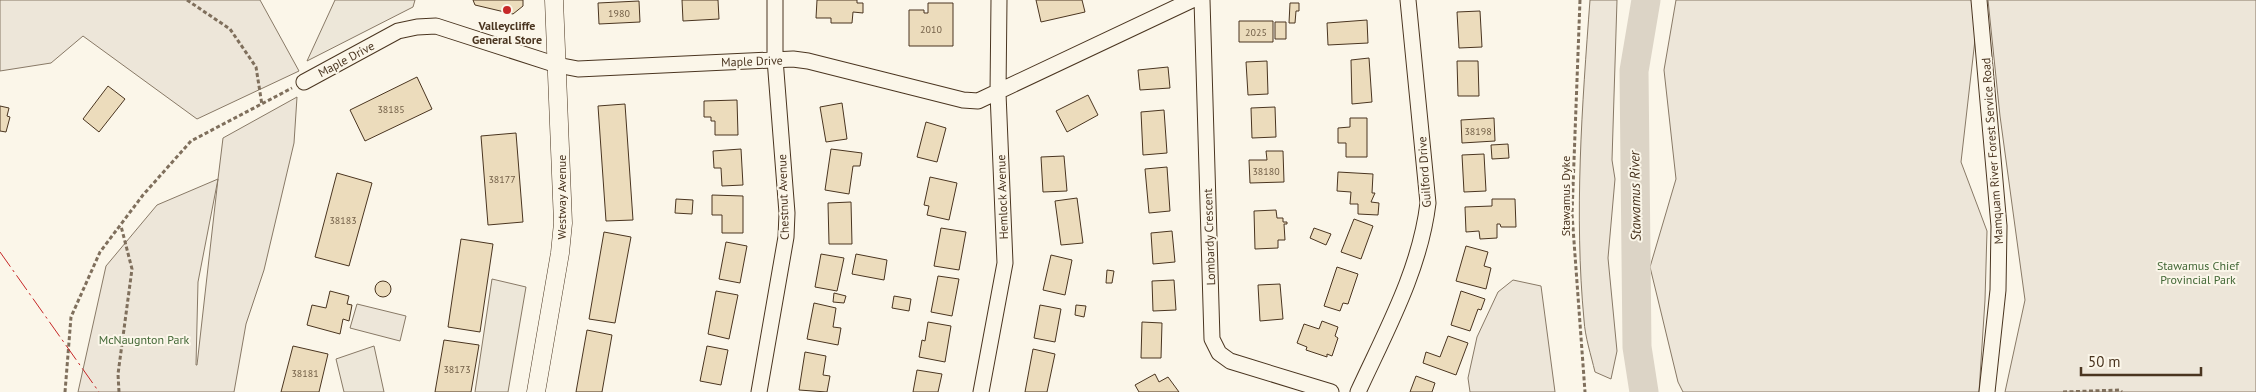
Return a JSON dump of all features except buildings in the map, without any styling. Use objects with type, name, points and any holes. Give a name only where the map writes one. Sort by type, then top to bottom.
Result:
[{"type":"street","name":"Westway Avenue","points":[[536,392],[560,252],[563,223],[554,0]]},
{"type":"street","name":"Chestnut Avenue","points":[[759,392],[786,237],[787,213],[775,59],[775,0]]},
{"type":"street","name":"Hemlock Avenue","points":[[981,392],[1005,263],[998,93],[999,0]]},
{"type":"street","name":"Maple Drive","points":[[304,82],[398,31],[436,26],[557,65],[578,69],[775,59],[808,61],[963,100],[978,101],[1192,0]]},
{"type":"street","name":"Lombardy Crescent","points":[[1202,0],[1212,339],[1219,352],[1230,361],[1330,392]]},
{"type":"street","name":"Guilford Drive","points":[[1358,392],[1414,267],[1424,230],[1428,203],[1408,0]]},
{"type":"street","name":"Mamquam River Forest Service Road","points":[[1979,0],[1999,226],[1998,290],[1987,392]]},
{"type":"path","points":[[187,0],[230,29],[256,67],[262,105]]},
{"type":"path","name":"Stawamus Dyke","points":[[1580,0],[1572,214],[1585,392]]},
{"type":"path","points":[[65,392],[71,318],[100,252],[143,195],[192,141],[304,82]]},
{"type":"path","points":[[119,392],[118,374],[132,269],[121,225]]},
{"type":"path","points":[[2063,392],[2119,390],[2122,392]]},
{"type":"green space","points":[[0,0],[260,0],[299,71],[197,119],[83,36],[51,63],[0,71]]},
{"type":"green space","points":[[1590,0],[1617,0],[1612,160],[1615,179],[1608,258],[1617,351],[1611,379],[1595,372],[1584,320],[1581,280],[1580,160]]},
{"type":"green space","points":[[1676,0],[1972,0],[1976,31],[1961,162],[1987,231],[1979,392],[1683,392],[1678,382],[1650,267],[1676,179],[1664,70]]},
{"type":"green space","name":"Stawamus Chief Provincial Park","points":[[1988,0],[2256,0],[2256,392],[2005,392],[2025,300],[2000,116]]},
{"type":"green space","name":"McNaugnton Park","points":[[297,97],[294,143],[264,270],[246,324],[234,392],[78,392],[106,266],[157,205],[218,179],[223,138]],"holes":[[[218,179],[197,365],[198,282]]]},
{"type":"green space","points":[[1513,280],[1541,286],[1555,392],[1470,392],[1468,378],[1477,337],[1498,292]]},
{"type":"green space","points":[[357,304],[406,316],[400,341],[350,328]]},
{"type":"shaded area","points":[[335,0],[415,0],[413,7],[307,61]]},
{"type":"shaded area","points":[[492,279],[526,287],[508,392],[475,392]]},
{"type":"shaded area","points":[[374,346],[384,392],[344,392],[336,359]]},
{"type":"waterway","name":"Stawamus River","points":[[1644,392],[1637,347],[1634,71],[1646,0]]},
{"type":"power","points":[[0,252],[99,392]]},
{"type":"place","name":"Valleycliffe General Store","points":[[507,10]]}]
